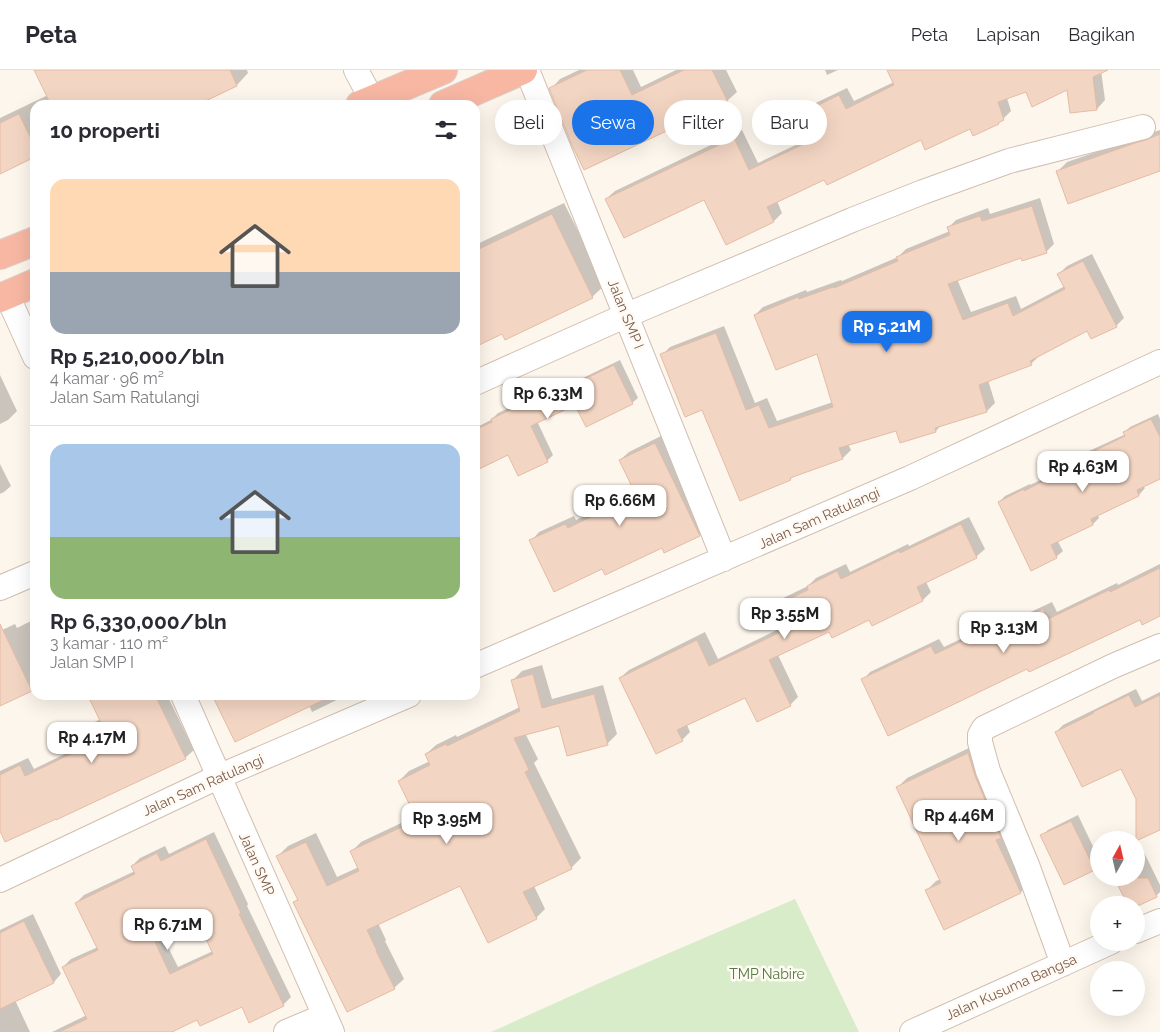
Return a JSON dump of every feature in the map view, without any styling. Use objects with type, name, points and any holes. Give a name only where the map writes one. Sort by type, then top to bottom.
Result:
[{"type":"highway","points":[[373,100],[443,70]]},
{"type":"highway","points":[[454,100],[523,70]]},
{"type":"highway","points":[[0,255],[30,243]]},
{"type":"highway","points":[[4,296],[30,285]]},
{"type":"street","points":[[356,70],[365,100]]},
{"type":"street","name":"Jalan SMP I","points":[[527,70],[724,559]]},
{"type":"street","points":[[480,380],[627,315],[923,192],[1009,160],[1143,127]]},
{"type":"street","points":[[4,296],[30,348]]},
{"type":"street","name":"Jalan Sam Ratulangi","points":[[480,664],[910,478],[1160,362]]},
{"type":"street","points":[[0,588],[30,575]]},
{"type":"street","points":[[1063,964],[1027,865],[988,771],[980,735],[984,728],[1160,646]]},
{"type":"street","name":"Jalan SMP","points":[[185,700],[328,1024]]},
{"type":"street","name":"Jalan Sam Ratulangi","points":[[0,880],[218,777],[397,700]]},
{"type":"street","name":"Jalan Kusuma Bangsa","points":[[912,1032],[1091,951]]},
{"type":"street","points":[[286,1032],[328,1024]]},
{"type":"green space","name":"TMP Nabire","points":[[795,899],[859,1032],[491,1032],[604,981]]},
{"type":"building","points":[[34,70],[230,70],[237,86],[208,100],[49,100]]},
{"type":"building","points":[[587,70],[620,70],[632,95],[684,70],[712,70],[727,100],[664,100],[664,132],[654,137],[654,100],[572,100],[572,145],[562,120],[562,100],[554,100],[549,88]]},
{"type":"building","points":[[887,70],[1108,70],[1093,77],[1097,110],[1070,113],[1067,90],[1032,107],[1026,92],[998,102],[1004,120],[999,124],[973,136],[970,129],[925,150],[921,140],[827,185],[824,180],[767,207],[774,222],[726,245],[704,200],[624,238],[605,199],[719,145],[737,145],[749,170],[802,145],[827,145],[827,101],[839,95],[846,109],[894,85]]},
{"type":"building","points":[[19,114],[30,137],[30,159],[0,174],[0,123]]},
{"type":"building","points":[[1160,134],[1160,171],[1068,204],[1056,171]]},
{"type":"building","points":[[572,145],[637,145],[584,170]]},
{"type":"building","points":[[1032,206],[1047,253],[1022,261],[1021,258],[948,284],[963,320],[1008,303],[1013,316],[1065,289],[1057,274],[1083,261],[1117,327],[1091,339],[1087,331],[1030,361],[1032,365],[979,385],[987,412],[935,428],[936,432],[900,443],[896,431],[839,448],[843,459],[790,478],[791,480],[740,501],[702,410],[685,417],[660,354],[716,333],[746,410],[759,405],[769,428],[833,407],[817,354],[776,370],[754,315],[798,297],[799,299],[834,288],[898,261],[896,257],[950,235],[947,227],[980,216],[982,221]]},
{"type":"building","points":[[552,214],[593,298],[505,340],[502,334],[480,345],[480,249]]},
{"type":"building","points":[[614,365],[633,404],[586,427],[575,405],[531,426],[548,462],[518,476],[508,455],[480,469],[480,428],[492,422],[491,419],[521,405],[523,409]]},
{"type":"building","points":[[1151,419],[1160,437],[1160,479],[1137,490],[1139,496],[1091,519],[1093,525],[1051,545],[1057,558],[1031,571],[998,502],[1084,461],[1082,457],[1125,436],[1123,432]]},
{"type":"building","points":[[655,443],[700,536],[664,553],[662,548],[605,575],[602,569],[554,592],[529,540],[565,524],[568,528],[636,495],[619,460]]},
{"type":"building","points":[[961,524],[977,558],[917,587],[923,601],[872,626],[869,620],[832,638],[829,632],[769,660],[791,706],[757,722],[745,698],[677,730],[683,741],[656,754],[619,678],[697,640],[709,666],[781,632],[770,608],[808,590],[807,586],[837,571],[841,579]]},
{"type":"building","points":[[1160,568],[1160,616],[1142,625],[1140,620],[1029,672],[1027,669],[888,736],[861,679],[931,646],[935,654],[982,632],[985,637],[1043,609],[1048,619]]},
{"type":"building","points":[[0,624],[30,687],[30,692],[0,706]]},
{"type":"building","points":[[533,674],[542,708],[594,694],[608,745],[567,756],[559,726],[514,738],[529,770],[525,772],[572,869],[523,892],[537,919],[488,943],[460,886],[367,930],[395,989],[347,1012],[293,902],[298,900],[276,856],[306,842],[327,886],[359,871],[350,851],[417,820],[398,781],[430,765],[425,754],[446,744],[447,746],[520,711],[511,680]]},
{"type":"building","points":[[1129,695],[1135,707],[1160,695],[1160,830],[1145,837],[1145,831],[1136,831],[1136,799],[1121,769],[1082,787],[1055,732]]},
{"type":"building","points":[[90,700],[157,700],[186,759],[5,842],[0,831],[0,775],[20,765],[25,776],[73,753],[66,739],[101,723]]},
{"type":"building","points":[[214,700],[323,700],[235,742]]},
{"type":"building","points":[[968,753],[975,776],[1001,838],[996,840],[1021,893],[944,930],[925,890],[941,883],[896,787]]},
{"type":"building","points":[[1071,821],[1090,860],[1090,872],[1064,885],[1040,835]]},
{"type":"building","points":[[206,839],[241,913],[239,914],[284,1006],[249,1023],[242,1007],[200,1026],[197,1020],[172,1032],[59,1032],[87,1019],[62,967],[98,950],[75,903],[135,874],[131,866],[157,853],[161,861]],"holes":[[[198,922],[213,954],[170,974],[155,942]]]},
{"type":"building","points":[[1145,878],[1148,878],[1157,897],[1145,903],[1145,896],[1123,896],[1118,886],[1145,886]]},
{"type":"building","points":[[24,921],[54,983],[0,1009],[0,933]]}]
